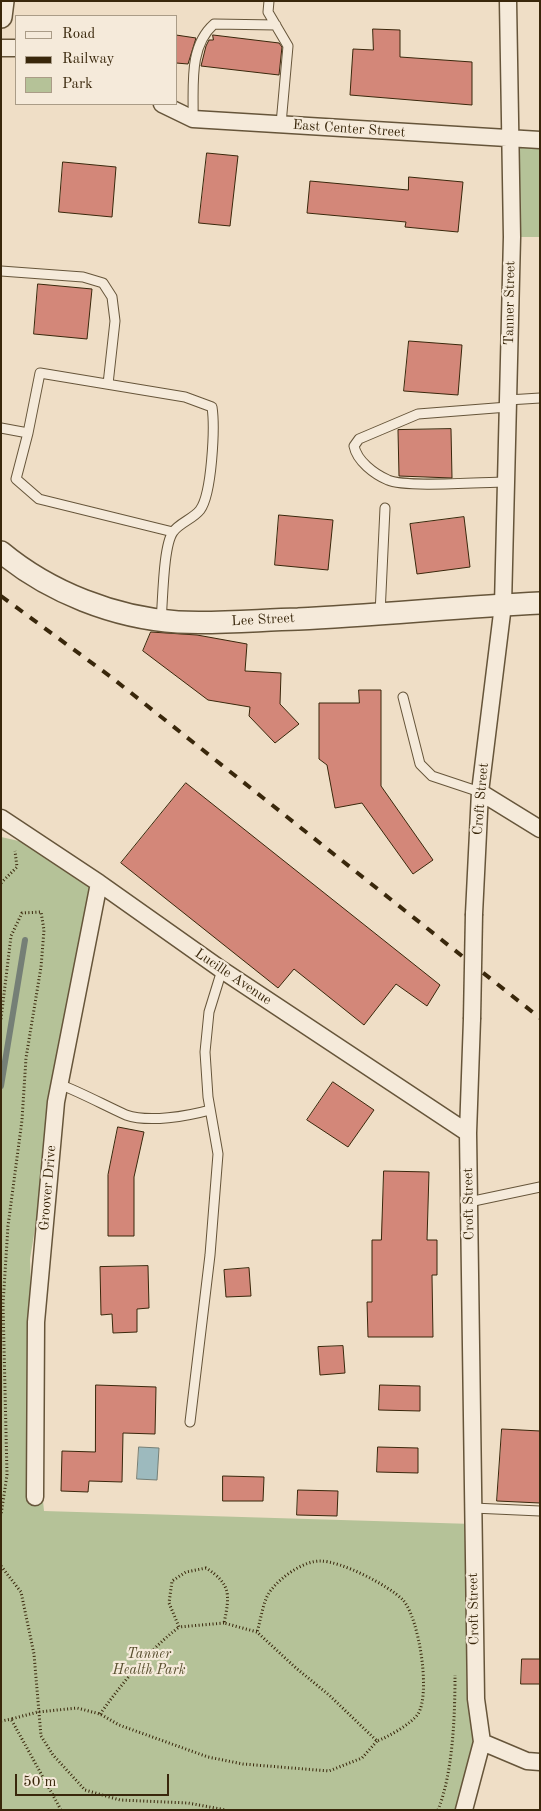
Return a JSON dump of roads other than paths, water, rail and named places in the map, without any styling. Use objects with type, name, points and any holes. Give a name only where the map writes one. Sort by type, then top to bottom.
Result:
[{"type":"street","points":[[1,17],[3,1]]},
{"type":"street","name":"Tanner Street","points":[[502,605],[512,237],[508,1]]},
{"type":"street","points":[[1,48],[15,48]]},
{"type":"street","name":"East Center Street","points":[[164,105],[193,119],[540,140]]},
{"type":"street","name":"Lee Street","points":[[1,552],[30,573],[85,601],[114,611],[161,620],[206,623],[540,603]]},
{"type":"street","name":"Croft Street","points":[[482,1742],[476,1699],[468,1133],[474,914],[480,792],[502,605]]},
{"type":"street","points":[[480,792],[540,829]]},
{"type":"street","name":"Lucille Avenue","points":[[2,821],[99,883],[222,970],[468,1133]]},
{"type":"street","name":"Groover Drive","points":[[35,1497],[36,1322],[59,1084],[99,883]]},
{"type":"street","points":[[464,1810],[482,1742],[528,1761],[540,1762]]},
{"type":"lane","points":[[269,1],[268,12],[288,46],[281,124]]},
{"type":"lane","points":[[193,119],[194,69],[199,42],[207,30],[214,24],[276,26]]},
{"type":"lane","points":[[1,271],[83,277],[103,283],[112,297],[115,321],[108,384]]},
{"type":"lane","points":[[161,620],[168,547],[173,532],[200,509],[209,477],[215,428],[212,407],[185,397],[40,373],[28,433],[16,478],[39,499],[173,532]]},
{"type":"lane","points":[[506,482],[390,481],[370,469],[356,455],[354,446],[359,440],[418,414],[540,398]]},
{"type":"lane","points":[[1,428],[28,433]]},
{"type":"lane","points":[[380,614],[385,508]]},
{"type":"lane","points":[[403,697],[420,764],[432,776],[480,792]]},
{"type":"lane","points":[[190,1422],[210,1255],[218,1154],[210,1110],[205,1052],[209,1012],[222,970]]},
{"type":"lane","points":[[59,1084],[89,1095],[128,1116],[187,1117],[210,1110]]},
{"type":"lane","points":[[469,1202],[540,1187]]},
{"type":"lane","points":[[473,1508],[540,1511]]},
{"type":"water","points":[[139,1447],[159,1448],[157,1480],[137,1479]]},
{"type":"waterway","points":[[1,1086],[25,940]]},
{"type":"railway","points":[[1,596],[111,677],[540,1018]]},
{"type":"park label","name":"Tanner Health Park","points":[[149,1662]]}]
